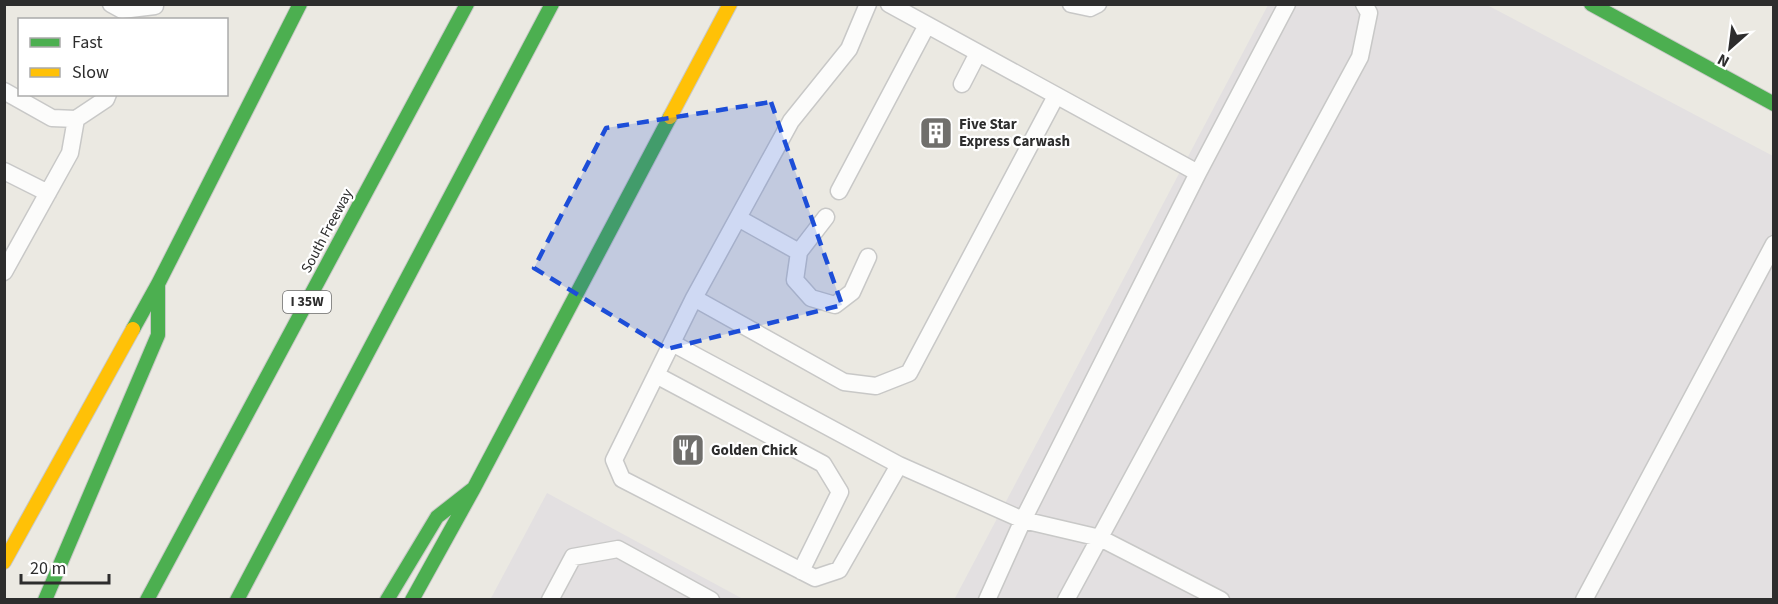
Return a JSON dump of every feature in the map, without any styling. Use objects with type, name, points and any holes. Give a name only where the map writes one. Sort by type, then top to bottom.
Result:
[{"type":"main road","points":[[4,562],[158,284],[300,4]]},
{"type":"main road","name":"South Freeway","points":[[147,600],[467,4]]},
{"type":"main road","points":[[237,600],[552,4]]},
{"type":"main road","points":[[412,600],[474,488],[730,4]]},
{"type":"main road","points":[[1591,4],[1773,104]]},
{"type":"main road","points":[[45,600],[158,335],[158,284]]},
{"type":"main road","points":[[387,600],[437,517],[474,488]]},
{"type":"lane","points":[[111,4],[122,10],[153,10]]},
{"type":"lane","points":[[867,4],[849,50],[791,121],[694,298],[614,460],[622,479],[814,578],[839,570],[900,465]]},
{"type":"lane","points":[[889,4],[1198,173]]},
{"type":"lane","points":[[1071,4],[1090,8],[1098,4]]},
{"type":"lane","points":[[987,600],[1023,520],[1198,173],[1287,4]]},
{"type":"lane","points":[[1066,600],[1360,57],[1369,13],[1364,4]]},
{"type":"lane","points":[[839,191],[927,25]]},
{"type":"lane","points":[[962,84],[978,53]]},
{"type":"lane","points":[[4,91],[52,118],[76,119],[107,96]]},
{"type":"lane","points":[[694,298],[844,382],[876,386],[909,373],[1056,96]]},
{"type":"lane","points":[[4,272],[70,153],[76,119]]},
{"type":"lane","points":[[4,171],[48,193]]},
{"type":"lane","points":[[826,217],[799,252],[795,280],[811,298],[835,305],[852,292],[868,257]]},
{"type":"lane","points":[[738,218],[799,252]]},
{"type":"lane","points":[[1584,600],[1773,244]]},
{"type":"lane","points":[[672,343],[900,465],[1023,520],[1100,538],[1221,600]]},
{"type":"lane","points":[[656,375],[823,464],[840,492],[801,571]]},
{"type":"lane","points":[[550,600],[573,557],[618,549],[711,600]]},
{"type":"highlighted area","points":[[771,102],[842,305],[667,349],[534,268],[606,128]]},
{"type":"shaded area","points":[[1268,5],[1487,5],[1773,156],[1773,599],[954,600]]},
{"type":"shaded area","points":[[547,493],[743,599],[490,600]]},
{"type":"traffic: fast","points":[[133,329],[300,4]]},
{"type":"traffic: fast","points":[[147,600],[467,4]]},
{"type":"traffic: fast","points":[[237,600],[552,4]]},
{"type":"traffic: fast","points":[[1591,4],[1774,104]]},
{"type":"traffic: fast","points":[[412,600],[474,488],[670,117]]},
{"type":"traffic: fast","points":[[45,600],[158,335],[158,284]]},
{"type":"traffic: fast","points":[[387,600],[437,517],[474,488]]},
{"type":"traffic: slow","points":[[670,117],[730,4]]},
{"type":"traffic: slow","points":[[4,562],[133,329]]},
{"type":"place","name":"Five Star Express Carwash","points":[[936,133]]},
{"type":"place","name":"Golden Chick","points":[[688,450]]}]
